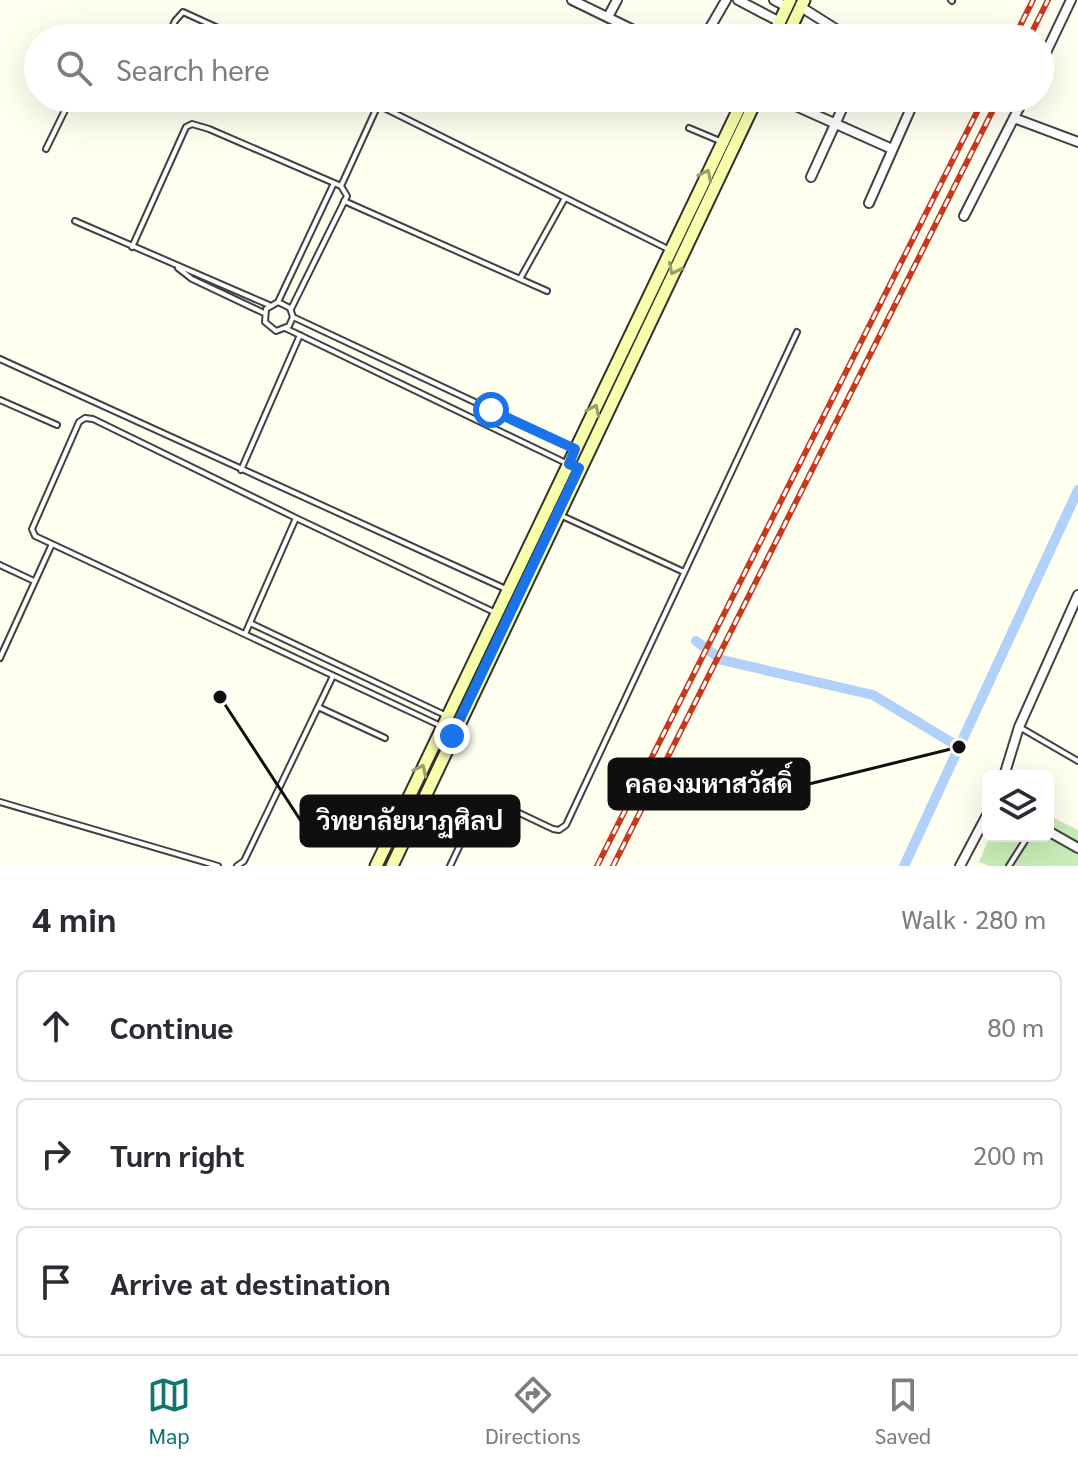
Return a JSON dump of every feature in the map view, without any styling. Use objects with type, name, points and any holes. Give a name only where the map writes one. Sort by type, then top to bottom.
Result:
[{"type":"main road","points":[[780,22],[788,3]]},
{"type":"main road","points":[[793,24],[802,4]]},
{"type":"main road","points":[[581,452],[670,250],[737,112]]},
{"type":"main road","points":[[392,866],[446,727],[497,613],[574,466],[750,112]]},
{"type":"main road","points":[[376,866],[558,514],[574,466]]},
{"type":"street","points":[[572,0],[622,24]]},
{"type":"street","points":[[608,17],[617,0]]},
{"type":"street","points":[[712,24],[726,0]]},
{"type":"street","points":[[738,0],[780,22]]},
{"type":"street","points":[[774,0],[788,3]]},
{"type":"street","points":[[1054,36],[1071,0]]},
{"type":"street","points":[[802,4],[830,24]]},
{"type":"street","points":[[809,112],[892,149]]},
{"type":"street","points":[[811,177],[841,112]]},
{"type":"street","points":[[869,203],[909,112]]},
{"type":"street","points":[[964,216],[1017,112]]},
{"type":"street","points":[[1014,118],[1078,142]]},
{"type":"street","points":[[1006,770],[1019,727],[1078,595]]},
{"type":"street","points":[[960,866],[982,824]]},
{"type":"street","points":[[1054,834],[1078,848]]},
{"type":"lane","points":[[174,24],[183,12],[209,24]]},
{"type":"lane","points":[[46,149],[64,112]]},
{"type":"lane","points":[[375,112],[341,186],[346,199],[547,291]]},
{"type":"lane","points":[[392,112],[670,250]]},
{"type":"lane","points":[[132,247],[186,127],[192,124],[341,186]]},
{"type":"lane","points":[[689,128],[723,142]]},
{"type":"lane","points":[[278,302],[334,183]]},
{"type":"lane","points":[[520,279],[565,198]]},
{"type":"lane","points":[[291,309],[346,199]]},
{"type":"lane","points":[[75,221],[269,305]]},
{"type":"lane","points":[[175,266],[192,279],[264,313]]},
{"type":"lane","points":[[293,317],[291,309],[278,302],[269,305],[264,313],[265,322],[272,329],[285,328],[574,466]]},
{"type":"lane","points":[[293,317],[581,452]]},
{"type":"lane","points":[[285,328],[293,317]]},
{"type":"lane","points":[[492,800],[553,829],[563,829],[797,332]]},
{"type":"lane","points":[[241,470],[300,335]]},
{"type":"lane","points":[[0,359],[508,590]]},
{"type":"lane","points":[[0,400],[57,425]]},
{"type":"lane","points":[[446,727],[35,536],[32,529],[79,422],[85,418],[93,419],[497,613]]},
{"type":"lane","points":[[558,514],[684,572]]},
{"type":"lane","points":[[245,634],[296,518]]},
{"type":"lane","points":[[0,658],[52,544]]},
{"type":"lane","points":[[0,565],[35,582]]},
{"type":"lane","points":[[250,623],[446,727]]},
{"type":"lane","points":[[237,866],[244,861],[333,676]]},
{"type":"lane","points":[[318,707],[385,738]]},
{"type":"lane","points":[[1019,727],[1078,761]]},
{"type":"lane","points":[[0,802],[218,866]]},
{"type":"lane","points":[[450,866],[462,841]]},
{"type":"lane","points":[[1009,866],[1024,842]]},
{"type":"green space","points":[[1054,818],[1078,830],[1078,866],[989,866],[979,862],[987,842],[1054,842]]},
{"type":"waterway","points":[[904,866],[1078,490]]},
{"type":"waterway","points":[[696,641],[722,660],[873,695],[959,747]]},
{"type":"railway","points":[[1021,24],[1033,0]]},
{"type":"railway","points":[[1036,24],[1048,0]]},
{"type":"railway","points":[[597,866],[977,112]]},
{"type":"railway","points":[[613,866],[992,112]]},
{"type":"place","name":"วิทยาลัยนาฏศิลป","points":[[220,697]]},
{"type":"place","name":"คลองมหาสวัสดิ์","points":[[959,747]]},
{"type":"route","points":[[452,736],[579,468],[569,464],[575,449],[491,410]]}]
